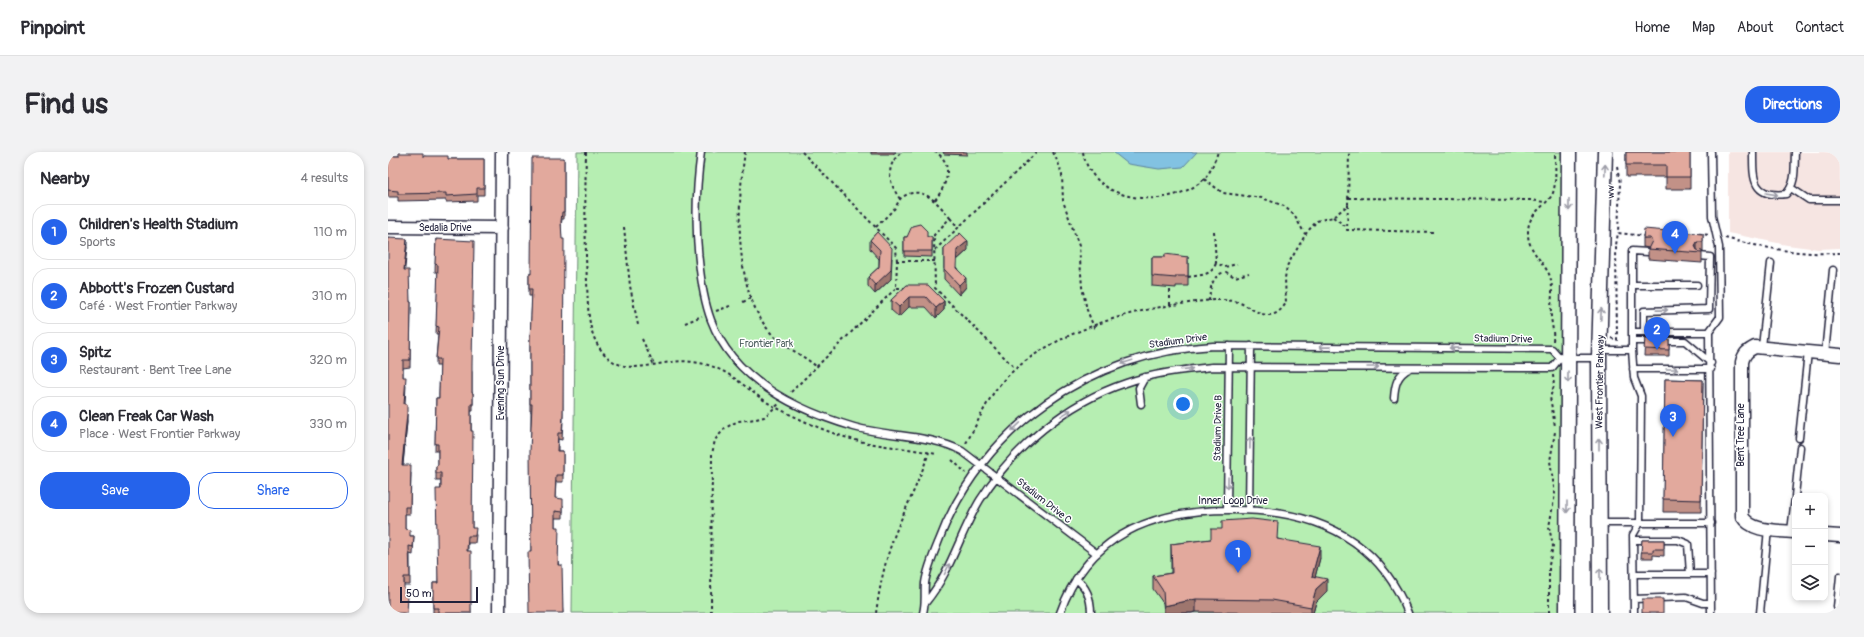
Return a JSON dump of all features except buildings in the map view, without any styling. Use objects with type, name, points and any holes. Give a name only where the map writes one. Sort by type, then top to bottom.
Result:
[{"type":"street","name":"Evening Sun Drive","points":[[499,613],[502,152]]},
{"type":"street","points":[[1567,613],[1564,358],[1570,152]]},
{"type":"street","name":"West Frontier Parkway","points":[[1600,613],[1600,333],[1605,152]]},
{"type":"street","name":"Sedalia Drive","points":[[388,228],[502,228]]},
{"type":"street","points":[[1762,347],[1840,355]]},
{"type":"street","name":"Bent Tree Lane","points":[[1762,347],[1748,350],[1743,355],[1742,362],[1741,508],[1746,522],[1757,528],[1768,529]]},
{"type":"street","points":[[1768,529],[1792,531]]},
{"type":"street","points":[[1828,534],[1840,536]]},
{"type":"lane","name":"Stadium Drive C","points":[[701,152],[696,220],[701,280],[711,320],[720,340],[752,377],[817,414],[870,431],[941,442],[962,451],[1096,553]]},
{"type":"lane","points":[[1711,152],[1712,216],[1719,247],[1720,317],[1709,332],[1711,366],[1711,613]]},
{"type":"lane","points":[[1753,152],[1753,178],[1761,192],[1774,195],[1786,194],[1791,188],[1794,177],[1795,152]]},
{"type":"lane","points":[[1791,188],[1809,200],[1840,200]]},
{"type":"lane","points":[[1634,613],[1633,535],[1640,523],[1641,396],[1634,378],[1633,369],[1632,251],[1648,252]]},
{"type":"lane","points":[[1644,332],[1644,311],[1709,309],[1710,257],[1699,256]]},
{"type":"lane","points":[[1762,347],[1771,263]]},
{"type":"lane","points":[[1825,354],[1833,270]]},
{"type":"lane","points":[[1632,285],[1696,285]]},
{"type":"lane","points":[[1632,332],[1709,332]]},
{"type":"lane","points":[[1632,341],[1685,341],[1711,366]]},
{"type":"lane","name":"Stadium Drive B","points":[[1227,510],[1229,346]]},
{"type":"lane","name":"Stadium Drive","points":[[923,613],[926,602],[925,583],[941,535],[962,492],[981,465],[1000,443],[1029,416],[1055,396],[1082,380],[1116,366],[1153,354],[1192,347],[1251,346],[1552,349]]},
{"type":"lane","points":[[1249,510],[1251,346]]},
{"type":"lane","points":[[1552,349],[1564,358]]},
{"type":"lane","points":[[1552,368],[1564,358],[1632,350]]},
{"type":"lane","points":[[1799,438],[1808,352]]},
{"type":"lane","name":"Stadium Drive","points":[[926,602],[938,587],[971,516],[996,477],[1025,444],[1063,415],[1113,387],[1145,377],[1177,370],[1229,366],[1552,368]]},
{"type":"lane","points":[[1633,369],[1711,366]]},
{"type":"lane","points":[[1394,398],[1397,379],[1404,371],[1412,367]]},
{"type":"lane","points":[[1141,404],[1139,388],[1145,377]]},
{"type":"lane","points":[[1795,493],[1800,447]]},
{"type":"lane","name":"Inner Loop Drive","points":[[1060,613],[1076,579],[1096,553],[1130,529],[1160,518],[1190,512],[1249,510],[1298,516],[1340,533],[1354,542],[1379,565],[1396,590],[1408,613]]},
{"type":"lane","points":[[1600,523],[1711,522]]},
{"type":"lane","points":[[1760,613],[1768,529]]},
{"type":"lane","points":[[1633,540],[1678,540],[1688,544],[1690,574]]},
{"type":"lane","points":[[1634,574],[1711,574]]},
{"type":"lane","points":[[1837,607],[1840,576]]},
{"type":"lane","points":[[1076,579],[1082,584],[1089,596],[1091,613]]},
{"type":"lane","points":[[1634,599],[1686,597],[1703,603],[1711,603]]},
{"type":"path","points":[[586,152],[585,233],[588,304],[594,336],[605,355],[613,361],[628,367],[641,368],[687,361],[710,366],[737,379],[752,393],[776,407]]},
{"type":"path","points":[[745,152],[740,191],[740,225],[744,268],[751,298],[755,308],[771,333],[816,367]]},
{"type":"path","points":[[791,392],[896,288],[896,248],[802,152]]},
{"type":"path","points":[[900,199],[891,184],[890,172],[894,160],[902,152]]},
{"type":"path","points":[[935,200],[945,185],[947,172],[943,159],[936,152]]},
{"type":"path","points":[[935,250],[1037,152]]},
{"type":"path","points":[[1052,152],[1060,165],[1063,201],[1079,246],[1082,287],[1095,330]]},
{"type":"path","points":[[1083,152],[1088,166],[1095,176],[1115,192],[1146,198],[1170,197],[1191,188],[1204,179],[1218,152]]},
{"type":"path","points":[[1347,227],[1349,152]]},
{"type":"path","points":[[1552,349],[1554,339],[1551,318],[1552,283],[1543,263],[1531,248],[1528,240],[1528,226],[1533,215],[1553,194],[1555,152]]},
{"type":"path","name":"ww","points":[[1600,333],[1616,340],[1616,245],[1618,233],[1620,183],[1616,162]]},
{"type":"path","points":[[1204,179],[1223,193],[1262,198],[1284,206],[1294,215],[1305,234]]},
{"type":"path","points":[[876,227],[895,207],[900,199],[919,193],[935,200],[958,228]]},
{"type":"path","points":[[1348,198],[1531,200],[1545,203]]},
{"type":"path","points":[[966,443],[990,398],[1015,368],[1052,345],[1093,325],[1139,310],[1210,301],[1234,301],[1258,313],[1265,314],[1278,311],[1286,303],[1285,278],[1287,266],[1305,234],[1317,221],[1333,217],[1348,205]]},
{"type":"path","points":[[1333,217],[1347,227],[1347,230],[1434,232]]},
{"type":"path","points":[[950,218],[934,235],[935,288],[1015,368]]},
{"type":"path","points":[[624,227],[630,286],[638,325]]},
{"type":"path","points":[[1188,277],[1208,274],[1212,271],[1216,263],[1214,231]]},
{"type":"path","points":[[1618,233],[1652,235]]},
{"type":"path","points":[[1689,233],[1716,236],[1787,251],[1818,254],[1840,253]]},
{"type":"path","points":[[897,261],[935,261]]},
{"type":"path","points":[[1216,263],[1225,267],[1237,264]]},
{"type":"path","points":[[1210,301],[1212,283],[1217,275],[1226,272],[1235,277],[1249,273]]},
{"type":"path","points":[[896,288],[912,288]]},
{"type":"path","points":[[927,288],[935,288]]},
{"type":"path","points":[[1170,288],[1170,305]]},
{"type":"path","points":[[743,302],[751,298]]},
{"type":"path","points":[[716,311],[730,306]]},
{"type":"path","points":[[685,322],[705,315]]},
{"type":"path","points":[[642,339],[654,365]]},
{"type":"path","points":[[1549,613],[1549,565],[1553,546],[1550,521],[1555,494],[1550,461],[1555,429],[1550,397],[1554,386],[1552,368]]},
{"type":"path","points":[[711,613],[712,454],[715,440],[731,423],[756,419],[764,416],[781,402]]},
{"type":"path","points":[[876,613],[881,580],[891,547],[929,452]]},
{"type":"path","points":[[956,463],[960,457]]},
{"type":"path","points":[[952,460],[966,473]]},
{"type":"shaded area","points":[[1728,152],[1840,152],[1840,248],[1818,249],[1787,245],[1728,233]]},
{"type":"green space","name":"Frontier Park","points":[[577,152],[1567,152],[1566,613],[572,613]]},
{"type":"water","points":[[1113,152],[1197,152],[1183,167],[1159,169],[1128,164]]},
{"type":"place","name":"Clean Freak Car Wash","points":[[1675,254]]},
{"type":"place","name":"Abbott's Frozen Custard","points":[[1657,350]]},
{"type":"place","name":"Spitz","points":[[1673,437]]},
{"type":"place","name":"Children's Health Stadium","points":[[1238,573]]}]
